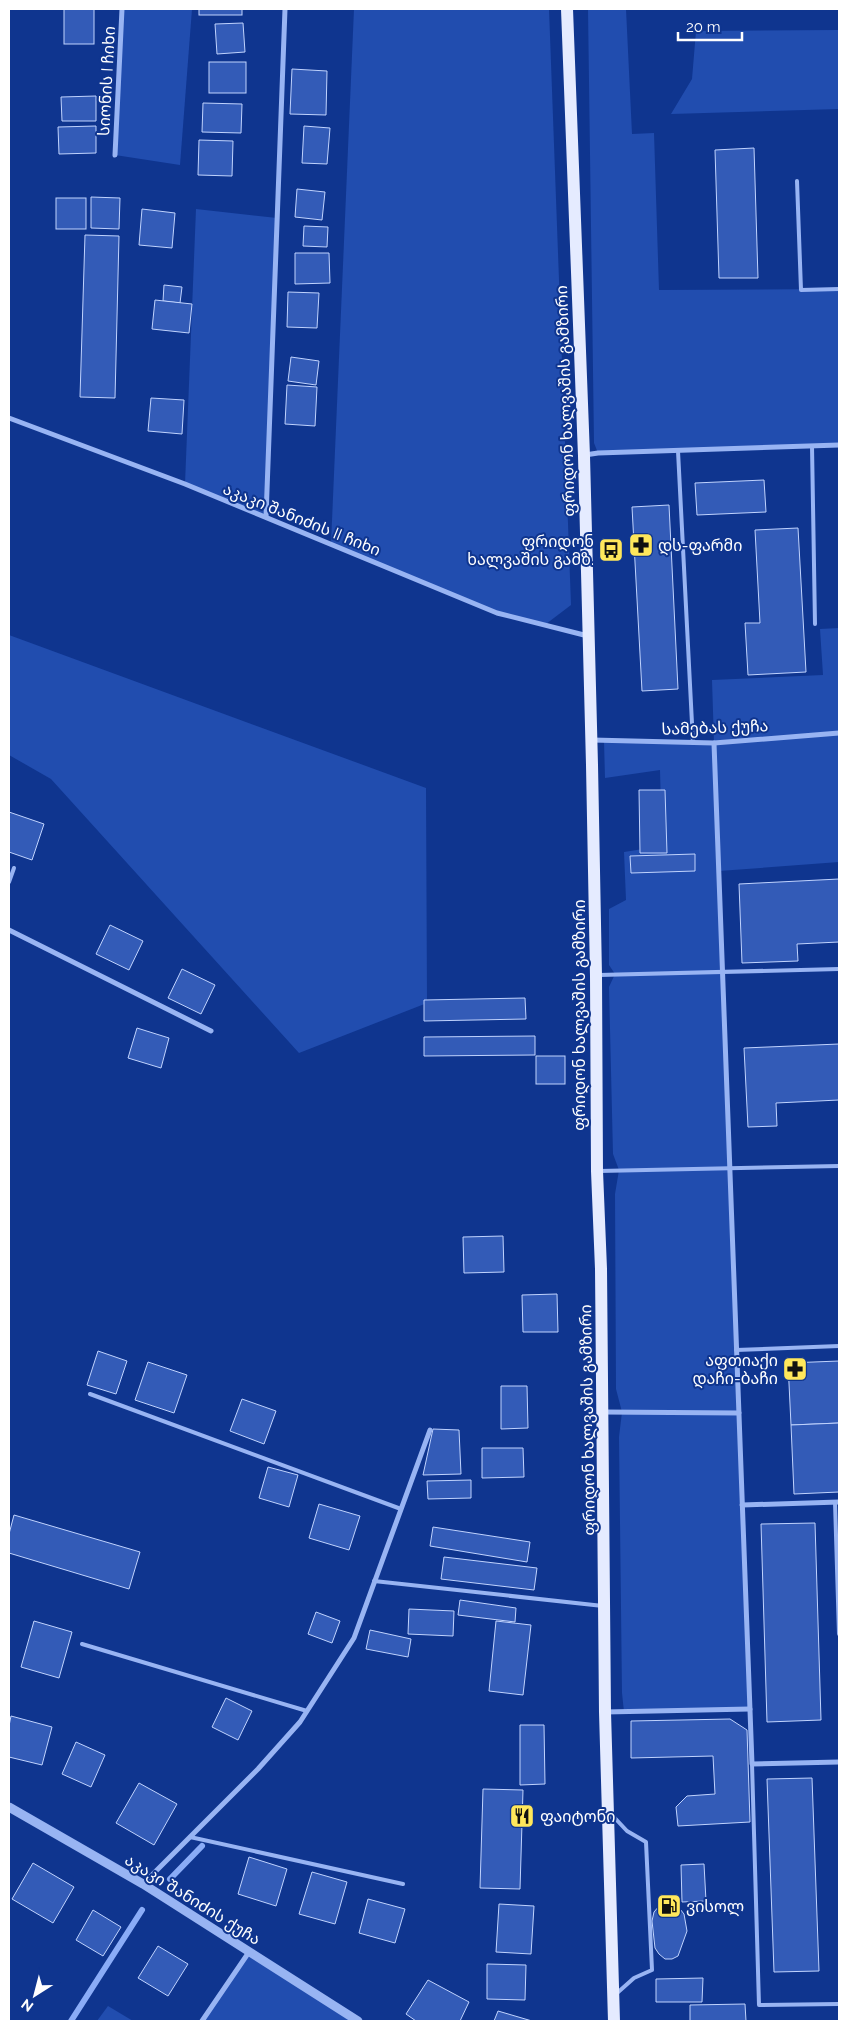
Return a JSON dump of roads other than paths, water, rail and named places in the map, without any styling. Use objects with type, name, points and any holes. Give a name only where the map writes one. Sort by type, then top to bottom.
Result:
[{"type":"main road","name":"ფრიდონ ხალვაშის გამზირი","points":[[567,9],[584,456],[591,740],[596,976],[597,1171],[601,1269],[605,1712],[614,2021]]},
{"type":"street","name":"სიონის I ჩიხი","points":[[115,155],[122,9]]},
{"type":"street","points":[[266,517],[285,9]]},
{"type":"street","name":"აკაკი შანიძის II ჩიხი","points":[[9,418],[266,517],[497,613],[588,636]]},
{"type":"street","points":[[584,456],[598,453],[839,445]]},
{"type":"street","name":"სამებას ქუჩა","points":[[591,740],[714,743],[839,733]]},
{"type":"street","points":[[714,743],[752,1764],[839,1762]]},
{"type":"street","points":[[9,930],[211,1031]]},
{"type":"street","points":[[602,1412],[739,1413]]},
{"type":"street","points":[[143,1884],[258,1769],[300,1722],[354,1638],[430,1430]]},
{"type":"street","points":[[742,1505],[837,1502]]},
{"type":"street","points":[[605,1712],[750,1709]]},
{"type":"street","name":"აკაკი შანიძის ქუჩა","points":[[9,1807],[143,1884],[358,2021]]},
{"type":"street","points":[[202,2021],[249,1952]]},
{"type":"lane","points":[[797,181],[801,290],[839,289]]},
{"type":"lane","points":[[812,446],[815,624]]},
{"type":"lane","points":[[678,450],[693,742]]},
{"type":"lane","points":[[9,882],[14,868]]},
{"type":"lane","points":[[596,976],[839,969]]},
{"type":"lane","points":[[597,1171],[839,1166]]},
{"type":"lane","points":[[736,1350],[839,1346]]},
{"type":"lane","points":[[90,1394],[401,1509]]},
{"type":"lane","points":[[837,1502],[839,1634]]},
{"type":"lane","points":[[374,1581],[605,1607]]},
{"type":"lane","points":[[82,1644],[307,1711]]},
{"type":"lane","points":[[752,1764],[759,2005],[839,2004]]},
{"type":"lane","points":[[609,1813],[627,1830],[646,1842],[652,1970],[634,1978],[614,1995]]},
{"type":"lane","points":[[190,1837],[403,1884]]},
{"type":"waterway","points":[[170,1879],[202,1846]]},
{"type":"waterway","points":[[71,2021],[142,1910]]},
{"type":"place","name":"დს-ფარმი","points":[[641,545]]},
{"type":"place","name":"ფრიდონ ხალვაშის გამზ.","points":[[611,550]]},
{"type":"place","name":"აფთიაქი დაჩი-ბაჩი","points":[[795,1369]]},
{"type":"place","name":"ფაიტონი","points":[[522,1816]]},
{"type":"place","name":"ვისოლ","points":[[669,1906]]}]
